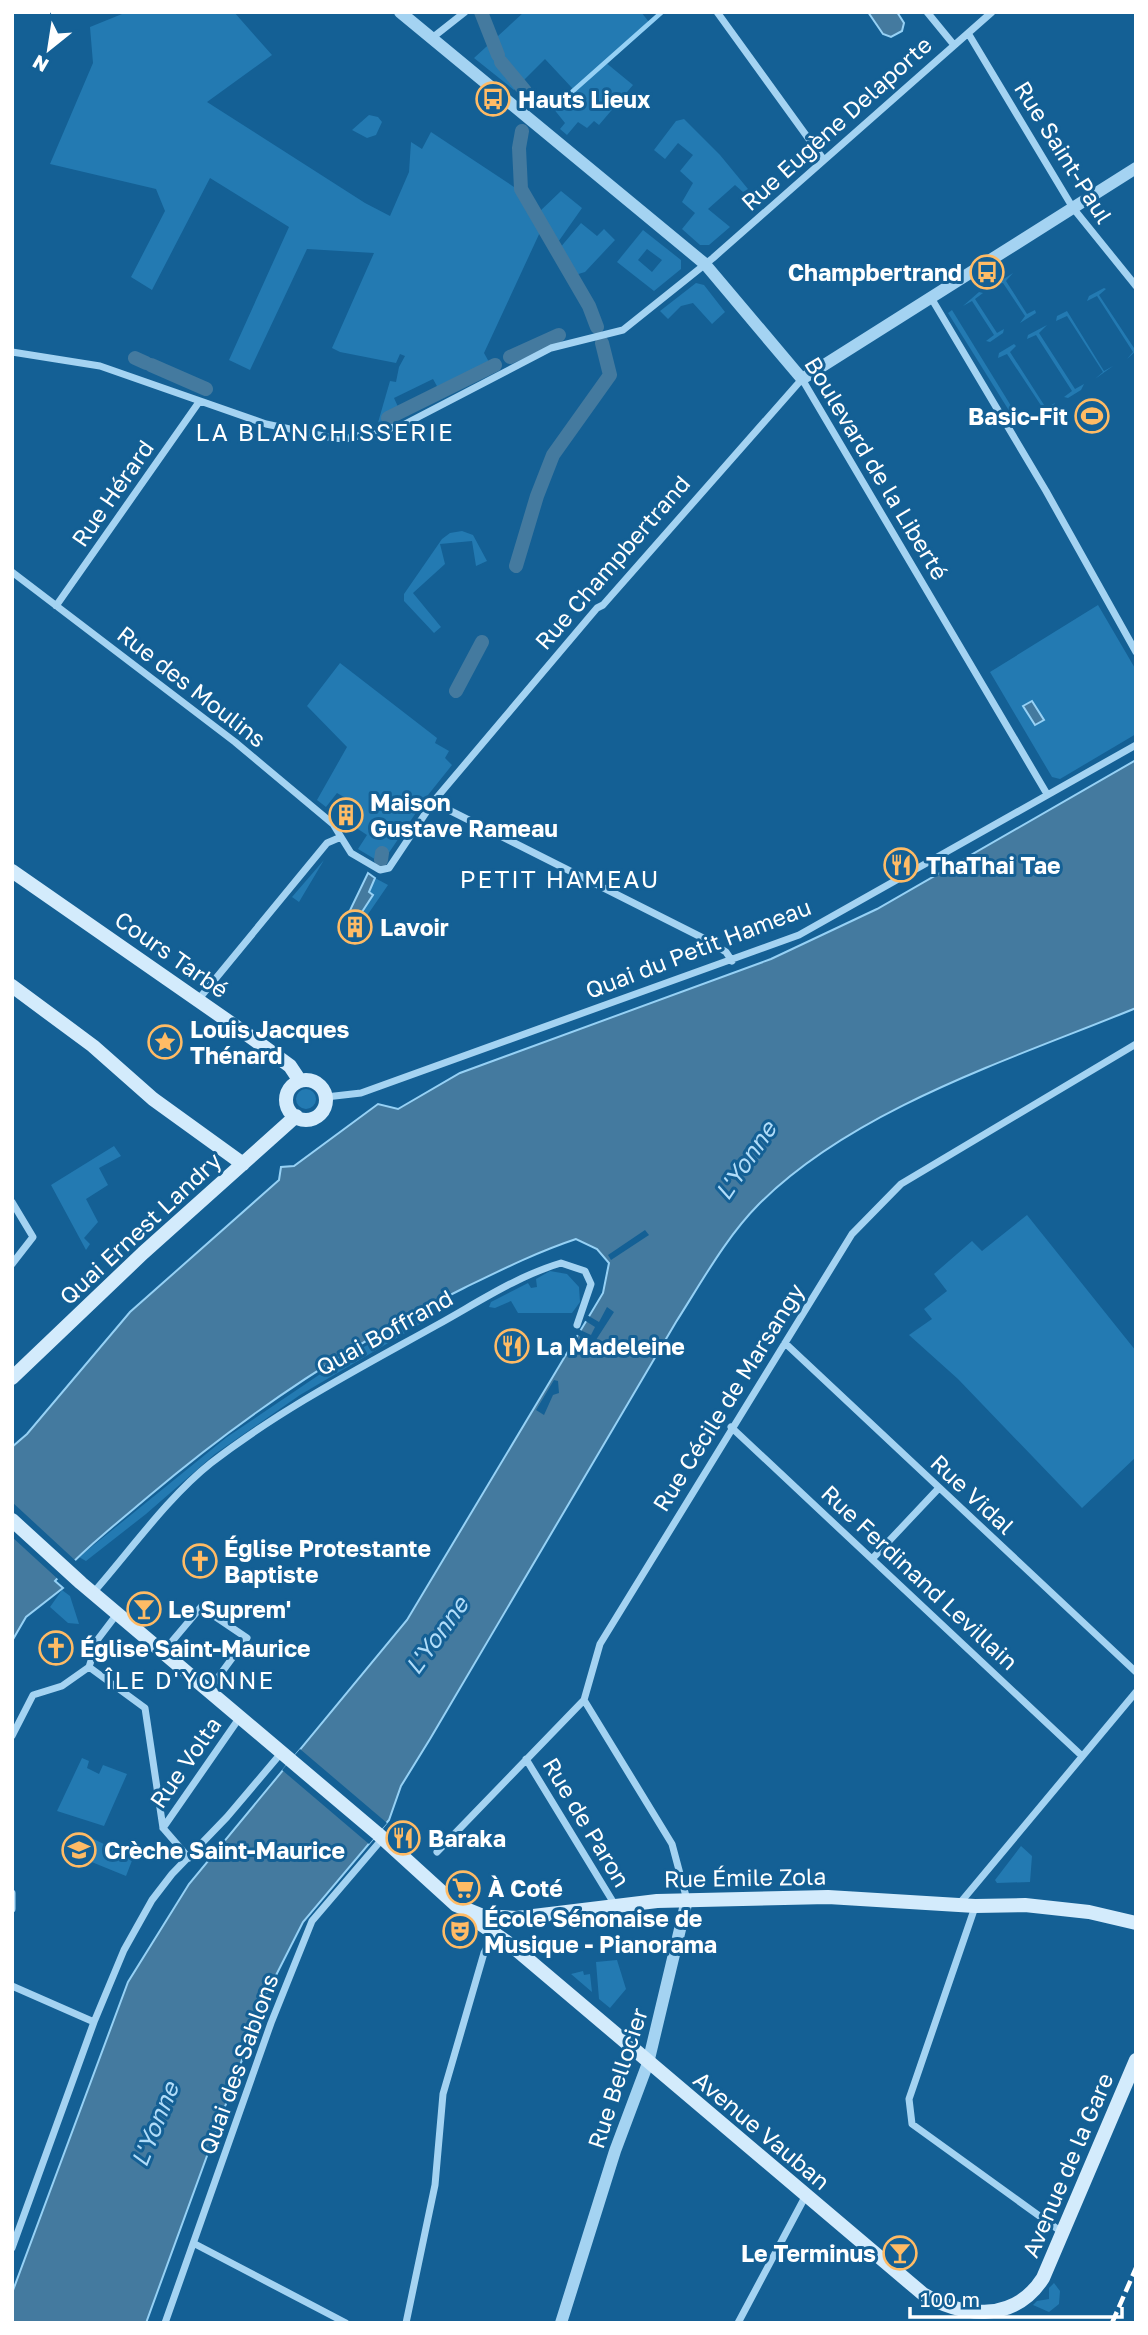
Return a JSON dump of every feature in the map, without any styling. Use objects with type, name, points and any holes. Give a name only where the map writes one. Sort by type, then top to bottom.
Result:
[{"type":"main road","name":"Cours Tarbé","points":[[12,871],[290,1066],[300,1081]]},
{"type":"main road","points":[[12,986],[93,1046],[153,1099],[243,1164]]},
{"type":"main road","points":[[296,1116],[286,1100],[290,1088],[300,1081],[315,1082],[326,1097]]},
{"type":"main road","name":"Quai Ernest Landry","points":[[14,1377],[143,1253],[296,1116],[314,1118],[324,1109],[326,1097]]},
{"type":"main road","name":"Rue Émile Zola","points":[[12,1520],[117,1614],[380,1836],[456,1905],[492,1918],[517,1918],[615,1905],[687,1900],[828,1897],[1060,1908],[1136,1923]]},
{"type":"main road","name":"Avenue Vauban","points":[[456,1905],[511,1945],[805,2197],[935,2301],[976,2313],[1003,2311]]},
{"type":"main road","points":[[511,1945],[517,1918]]},
{"type":"main road","name":"Avenue de la Gare","points":[[1003,2311],[1020,2303],[1036,2290],[1064,2234],[1136,2060]]},
{"type":"street","name":"Boulevard de la Liberté","points":[[400,12],[705,264],[802,379],[1047,794]]},
{"type":"street","points":[[432,38],[465,12]]},
{"type":"street","points":[[717,12],[824,160]]},
{"type":"street","points":[[927,12],[954,45]]},
{"type":"street","name":"Rue Eugène Delaporte","points":[[12,352],[100,366],[266,424],[345,439],[404,425],[551,348],[623,330],[705,264],[992,12]]},
{"type":"street","name":"Rue Saint-Paul","points":[[968,33],[1073,208],[1135,285]]},
{"type":"street","name":"Rue Champbertrand","points":[[341,837],[351,853],[376,868],[389,868],[433,802],[597,608],[603,605],[759,424],[802,379],[1136,168]]},
{"type":"street","points":[[930,296],[1046,491],[1136,652]]},
{"type":"street","name":"Rue Hérard","points":[[56,606],[199,402]]},
{"type":"street","name":"Rue des Moulins","points":[[12,572],[235,742],[333,824],[341,837]]},
{"type":"street","name":"Quai du Petit Hameau","points":[[326,1097],[361,1093],[799,935],[931,863],[1136,745]]},
{"type":"street","points":[[433,802],[705,939],[726,952],[732,961]]},
{"type":"street","points":[[198,1000],[327,843],[341,837]]},
{"type":"street","name":"Rue Cécile de Marsangy","points":[[437,1852],[584,1700],[598,1648],[840,1250],[901,1184],[1136,1044]]},
{"type":"street","points":[[12,1202],[33,1237],[12,1264]]},
{"type":"street","name":"Quai Boffrand","points":[[93,1593],[171,1503],[211,1463],[303,1400],[480,1301],[547,1267],[570,1264],[584,1271],[589,1277],[590,1292],[577,1325]]},
{"type":"street","name":"Rue Vidal","points":[[785,1343],[1136,1672]]},
{"type":"street","name":"Rue Ferdinand Levillain","points":[[731,1427],[1082,1756]]},
{"type":"street","points":[[872,1559],[938,1489]]},
{"type":"street","points":[[163,1653],[201,1607],[247,1638],[208,1690]]},
{"type":"street","points":[[12,1736],[33,1695],[62,1686],[89,1667],[98,1639],[117,1614]]},
{"type":"street","points":[[89,1667],[145,1708],[163,1828],[188,1858]]},
{"type":"street","points":[[960,1904],[1136,1692]]},
{"type":"street","name":"Rue Bellocier","points":[[561,2323],[615,2151],[648,2063],[687,1900],[672,1844],[584,1700]]},
{"type":"street","name":"Rue Volta","points":[[163,1828],[240,1717]]},
{"type":"street","points":[[12,2248],[94,2022],[124,1950],[152,1900],[188,1858],[287,1756]]},
{"type":"street","name":"Rue de Paron","points":[[526,1759],[615,1905]]},
{"type":"street","name":"Quai des Sablons","points":[[165,2323],[271,2024],[312,1921],[380,1836]]},
{"type":"street","points":[[12,1893],[12,1909]]},
{"type":"street","points":[[975,1906],[909,2099],[912,2124],[1064,2234]]},
{"type":"street","points":[[406,2323],[435,2185],[443,2095],[484,1953],[494,1934]]},
{"type":"street","points":[[12,1986],[94,2022]]},
{"type":"street","points":[[738,2323],[805,2197]]},
{"type":"street","points":[[195,2244],[346,2323]]},
{"type":"shaded area","points":[[127,12],[234,12],[272,55],[207,102],[365,203],[390,216],[409,172],[411,142],[422,149],[431,132],[520,191],[541,230],[484,353],[489,362],[438,388],[433,379],[394,398],[399,409],[390,413],[387,423],[377,426],[390,381],[396,382],[405,356],[400,354],[396,363],[332,348],[374,253],[307,249],[250,370],[229,360],[289,227],[210,178],[152,290],[131,277],[165,211],[156,189],[50,164],[93,63],[90,27]]},
{"type":"shaded area","points":[[524,12],[641,12],[649,22],[605,62],[633,85],[599,125],[594,121],[587,128],[578,122],[567,135],[560,129],[565,123],[553,108],[573,89],[545,59],[514,90],[474,58]]},
{"type":"shaded area","points":[[369,115],[378,117],[382,122],[376,135],[367,138],[352,130]]},
{"type":"shaded area","points":[[684,119],[720,155],[748,189],[743,192],[735,185],[708,209],[730,227],[709,245],[700,245],[682,229],[695,213],[682,202],[693,183],[680,171],[693,155],[678,143],[665,159],[654,150],[676,121]]},
{"type":"shaded area","points":[[561,191],[582,208],[556,245],[538,213]]},
{"type":"shaded area","points":[[581,223],[597,236],[604,229],[615,240],[585,272],[575,275],[559,249]]},
{"type":"shaded area","points":[[643,230],[681,260],[681,269],[654,291],[617,262]],"holes":[[[647,249],[662,260],[652,272],[638,260]]]},
{"type":"shaded area","points":[[1013,273],[1006,281],[1027,314],[1035,310],[1036,313],[1020,323],[1025,316],[1003,283],[996,284]]},
{"type":"shaded area","points":[[696,283],[704,285],[725,312],[712,324],[693,303],[681,306],[668,319],[660,311]]},
{"type":"shaded area","points":[[1106,289],[1099,295],[1136,351],[1127,359],[1133,352],[1097,296],[1087,301],[1089,296]]},
{"type":"shaded area","points":[[979,292],[983,293],[975,299],[997,333],[1004,329],[1003,333],[990,342],[986,341],[994,335],[972,301],[963,306]]},
{"type":"shaded area","points":[[952,310],[1021,422],[1018,425],[948,313]]},
{"type":"shaded area","points":[[1067,311],[1104,371],[1113,366],[1095,379],[1103,372],[1067,316],[1056,321],[1057,316]]},
{"type":"shaded area","points":[[1047,325],[1039,333],[1075,389],[1084,384],[1081,390],[1068,398],[1064,397],[1072,391],[1036,335],[1027,339],[1028,335]]},
{"type":"shaded area","points":[[1014,344],[1016,346],[1010,352],[1046,408],[1055,403],[1041,415],[1035,416],[1044,410],[1007,354],[998,358],[999,353]]},
{"type":"shaded area","points":[[462,531],[473,535],[487,561],[476,566],[472,541],[440,544],[445,564],[413,593],[441,627],[434,633],[404,601],[404,594],[442,539],[450,533]]},
{"type":"shaded area","points":[[1098,605],[1136,670],[1136,734],[1060,779],[1052,777],[990,672]]},
{"type":"shaded area","points":[[340,663],[437,738],[435,743],[449,751],[445,758],[452,765],[384,860],[378,861],[358,849],[367,835],[352,825],[363,808],[337,793],[326,807],[317,800],[347,747],[307,706]]},
{"type":"shaded area","points":[[324,860],[299,902],[292,897]]},
{"type":"shaded area","points":[[375,878],[388,885],[364,920],[359,916],[373,896],[368,892]]},
{"type":"shaded area","points":[[302,1089],[310,1089],[316,1099],[310,1109],[302,1109],[296,1103],[296,1095]]},
{"type":"shaded area","points":[[114,1146],[121,1156],[99,1168],[108,1185],[86,1199],[98,1222],[84,1238],[90,1244],[86,1250],[51,1185]]},
{"type":"shaded area","points":[[1027,1215],[1136,1351],[1136,1457],[1082,1508],[958,1379],[909,1335],[932,1319],[924,1309],[947,1291],[934,1274],[972,1241],[982,1251]]},
{"type":"shaded area","points":[[550,1271],[567,1274],[579,1287],[580,1302],[572,1313],[518,1313],[511,1301],[495,1308],[489,1307],[491,1302],[528,1283],[531,1288],[537,1287],[536,1279]]},
{"type":"shaded area","points":[[431,1310],[434,1316],[300,1395],[215,1454],[146,1514],[86,1561],[79,1557],[227,1437],[344,1358]]},
{"type":"shaded area","points":[[62,1590],[70,1596],[79,1624],[68,1623],[50,1607]]},
{"type":"shaded area","points":[[82,1758],[89,1761],[87,1768],[99,1774],[103,1765],[127,1774],[104,1826],[57,1811]]},
{"type":"shaded area","points":[[81,1833],[133,1858],[126,1876],[72,1854]]},
{"type":"shaded area","points":[[1021,1846],[1032,1856],[1030,1882],[997,1883],[995,1880]]},
{"type":"shaded area","points":[[617,1960],[626,1989],[610,2008],[599,1999],[596,1962]]},
{"type":"shaded area","points":[[583,1971],[584,1975],[590,1974],[592,1992],[571,1974]]},
{"type":"shaded area","points":[[1054,2283],[1060,2291],[1059,2304],[1049,2312],[1033,2305],[1037,2301],[1049,2299],[1049,2288]]},
{"type":"water","points":[[868,12],[897,12],[904,23],[902,31],[891,37],[883,34]]},
{"type":"water","points":[[1032,701],[1044,720],[1035,725],[1023,706]]},
{"type":"water","name":"L'Yonne","points":[[1136,760],[1136,1008],[988,1067],[888,1113],[841,1140],[798,1170],[747,1217],[714,1261],[676,1322],[401,1786],[389,1820],[303,1922],[265,1997],[146,2323],[12,2323],[12,2293],[128,1982],[189,1884],[407,1620],[603,1293],[609,1263],[597,1249],[576,1239],[533,1255],[422,1310],[300,1382],[223,1437],[100,1537],[55,1581],[63,1588],[26,1617],[12,1641],[12,1447],[27,1434],[130,1312],[279,1180],[281,1167],[294,1166],[378,1104],[398,1109],[460,1073],[771,959],[877,909]]},
{"type":"water","points":[[368,873],[375,878],[369,892],[373,895],[347,935],[340,931]]},
{"type":"pier","points":[[645,1230],[649,1235],[611,1260],[608,1255]]},
{"type":"pier","points":[[607,1307],[614,1312],[585,1357],[580,1353],[587,1341],[576,1334],[578,1329],[591,1335],[595,1327],[584,1320],[587,1315],[599,1322]]},
{"type":"pier","points":[[554,1380],[558,1381],[559,1393],[553,1395],[544,1415],[536,1410]]},
{"type":"pier","points":[[12,1502],[77,1562],[60,1581],[12,1537]]},
{"type":"pier","points":[[300,1749],[387,1823],[369,1844],[282,1770]]},
{"type":"waterway","points":[[481,12],[498,55]]},
{"type":"waterway","points":[[555,107],[662,12]]},
{"type":"waterway","points":[[501,62],[525,91],[526,99]]},
{"type":"waterway","points":[[522,131],[519,148],[521,189],[589,306],[597,327]]},
{"type":"waterway","points":[[510,357],[559,335]]},
{"type":"waterway","points":[[516,566],[537,496],[553,455],[610,375],[602,343]]},
{"type":"waterway","points":[[135,358],[146,363]]},
{"type":"waterway","points":[[151,365],[206,389]]},
{"type":"waterway","points":[[388,418],[495,365]]},
{"type":"waterway","points":[[456,691],[482,642]]},
{"type":"waterway","points":[[381,860],[382,853]]},
{"type":"railway","points":[[1112,2323],[1136,2268]]},
{"type":"place","name":"Hauts Lieux","points":[[493,99]]},
{"type":"place","name":"Champbertrand","points":[[987,272]]},
{"type":"place","name":"Basic-Fit","points":[[1092,416]]},
{"type":"place","name":"Maison Gustave Rameau","points":[[346,815]]},
{"type":"place","name":"ThaThai Tae","points":[[901,865]]},
{"type":"place","name":"Lavoir","points":[[355,927]]},
{"type":"place","name":"Louis Jacques Thénard","points":[[165,1042]]},
{"type":"place","name":"La Madeleine","points":[[512,1346]]},
{"type":"place","name":"Église Protestante Baptiste","points":[[200,1561]]},
{"type":"place","name":"Le Suprem'","points":[[144,1609]]},
{"type":"place","name":"Église Saint-Maurice","points":[[56,1648]]},
{"type":"place","name":"Baraka","points":[[403,1838]]},
{"type":"place","name":"Crèche Saint-Maurice","points":[[79,1850]]},
{"type":"place","name":"À Coté","points":[[463,1888]]},
{"type":"place","name":"École Sénonaise de Musique - Pianorama","points":[[460,1931]]},
{"type":"place","name":"Le Terminus","points":[[900,2253]]},
{"type":"district","name":"LA BLANCHISSERIE","points":[[325,431]]},
{"type":"district","name":"PETIT HAMEAU","points":[[560,878]]},
{"type":"district","name":"ÎLE D'YONNE","points":[[190,1679]]}]
